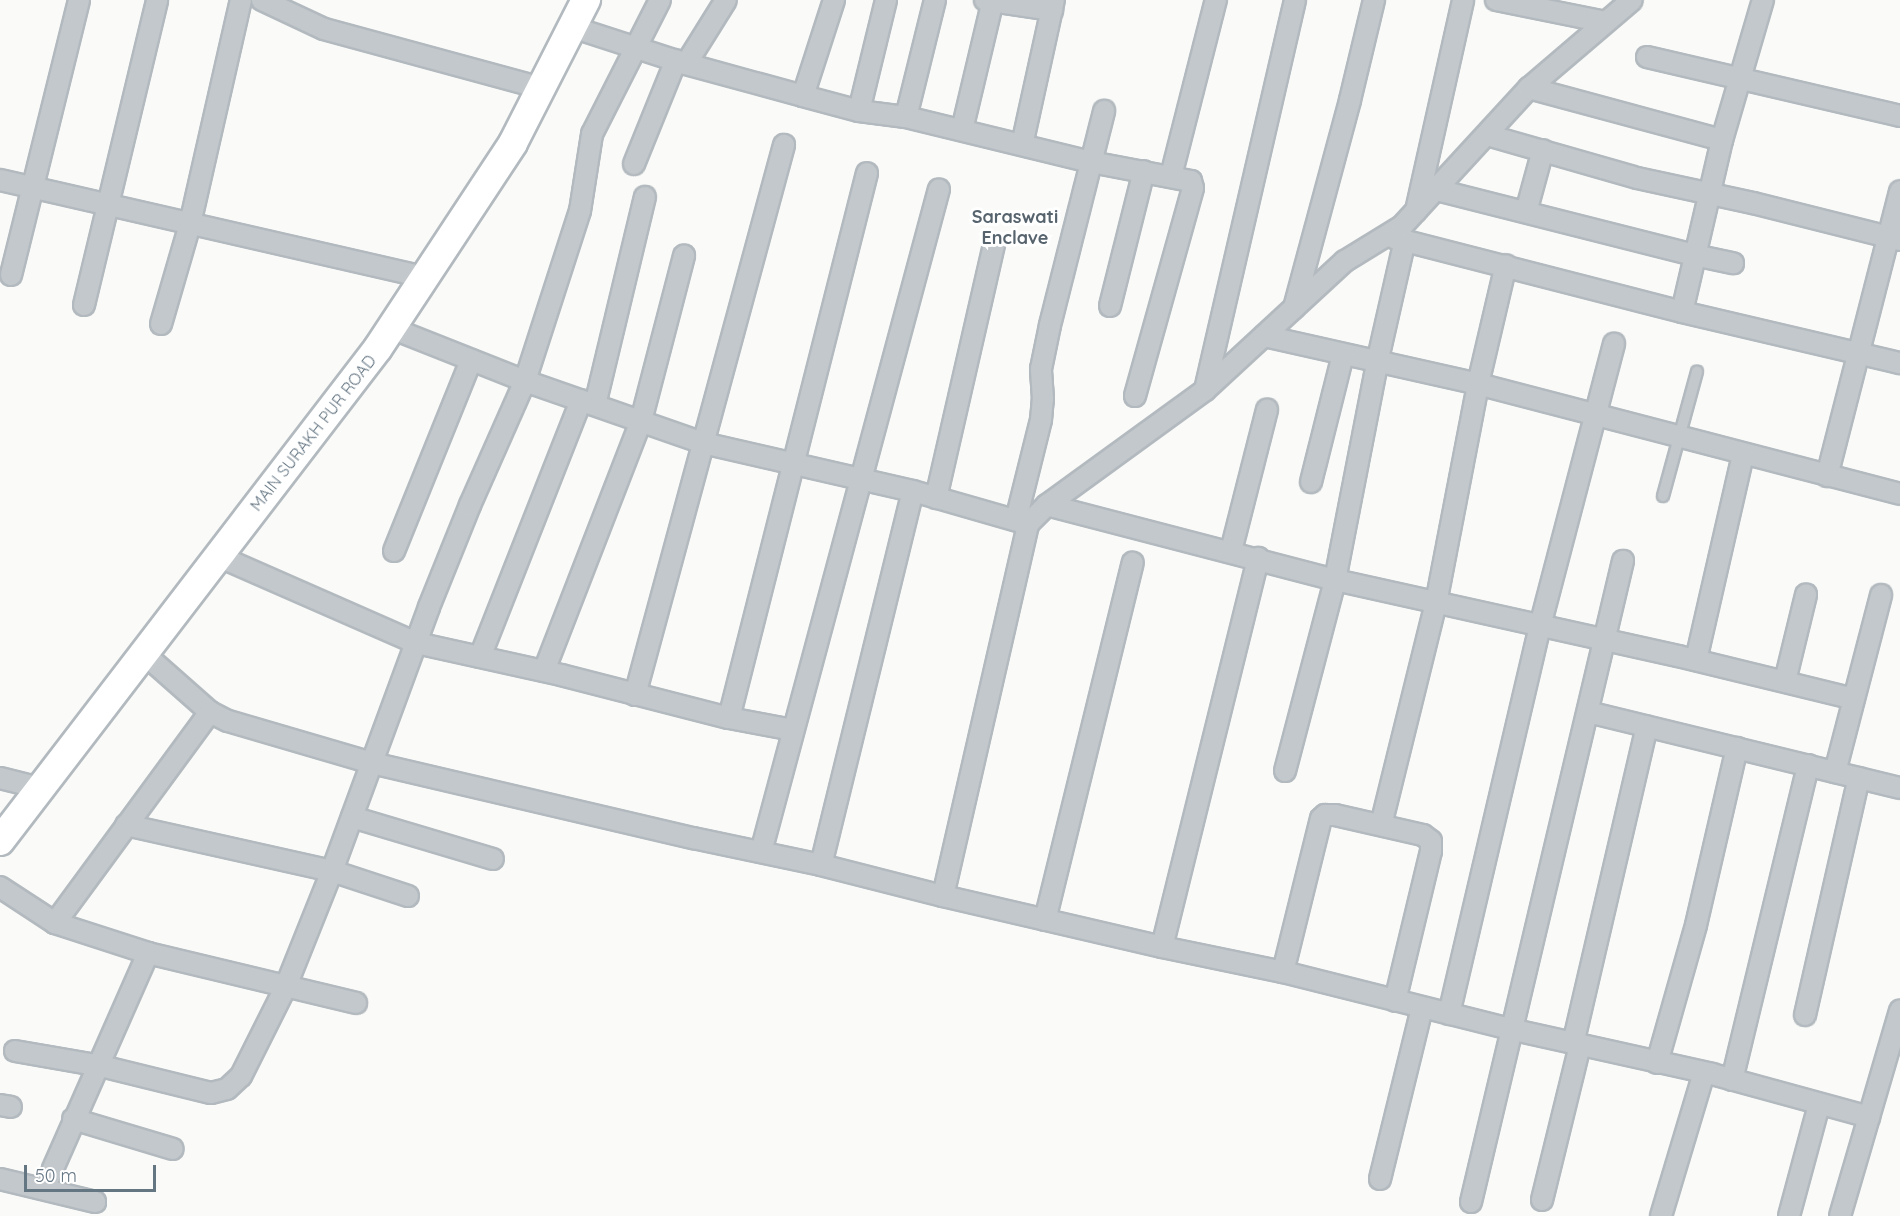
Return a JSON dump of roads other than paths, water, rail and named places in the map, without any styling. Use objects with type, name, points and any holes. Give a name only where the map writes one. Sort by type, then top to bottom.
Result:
[{"type":"street","points":[[11,275],[30,188],[79,0]]},
{"type":"street","points":[[84,305],[156,0]]},
{"type":"street","points":[[161,324],[190,224],[241,0]]},
{"type":"street","points":[[262,0],[324,29],[541,88]]},
{"type":"street","name":"MAIN SURAKH PUR ROAD","points":[[0,841],[391,328],[513,143],[586,0]]},
{"type":"street","points":[[15,1051],[101,1065],[211,1093],[227,1089],[241,1076],[286,986],[332,872],[416,643],[470,505],[525,381],[580,211],[592,134],[660,0]]},
{"type":"street","points":[[634,164],[681,62],[726,0]]},
{"type":"street","points":[[803,96],[834,0]]},
{"type":"street","points":[[859,111],[886,0]]},
{"type":"street","points":[[906,117],[934,0]]},
{"type":"street","points":[[1171,176],[1216,0]]},
{"type":"street","points":[[1205,390],[1295,0]]},
{"type":"street","points":[[1294,308],[1350,100],[1374,0]]},
{"type":"street","points":[[1416,213],[1463,0]]},
{"type":"street","points":[[1496,0],[1569,7],[1605,22]]},
{"type":"street","points":[[391,328],[525,381],[703,443],[861,478],[1022,522],[1205,390],[1345,261],[1386,236],[1416,213],[1529,88],[1632,0]]},
{"type":"street","points":[[1682,312],[1722,140],[1763,0]]},
{"type":"street","points":[[962,130],[990,1],[1053,5],[1022,145]]},
{"type":"street","points":[[572,27],[681,62],[859,111],[906,117],[1091,162],[1186,178],[1191,182],[1192,188],[1136,396]]},
{"type":"street","points":[[1647,57],[1900,116]]},
{"type":"street","points":[[1529,88],[1722,140]]},
{"type":"street","points":[[943,896],[1022,522],[1041,420],[1043,399],[1041,369],[1050,325],[1104,111]]},
{"type":"street","points":[[1487,135],[1637,178],[1894,239]]},
{"type":"street","points":[[635,695],[784,145]]},
{"type":"street","points":[[1526,212],[1543,150]]},
{"type":"street","points":[[1110,306],[1144,171]]},
{"type":"street","points":[[729,718],[867,173]]},
{"type":"street","points":[[0,180],[424,277]]},
{"type":"street","points":[[760,852],[939,189]]},
{"type":"street","points":[[1437,190],[1694,255],[1733,262]]},
{"type":"street","points":[[1827,476],[1858,356],[1894,239],[1900,191]]},
{"type":"street","points":[[480,657],[588,403],[645,197]]},
{"type":"street","points":[[1386,236],[1858,356],[1900,363]]},
{"type":"street","points":[[1285,771],[1335,580],[1377,363],[1405,240]]},
{"type":"street","points":[[936,498],[994,245]]},
{"type":"street","points":[[544,671],[640,421],[684,256]]},
{"type":"street","points":[[1381,825],[1436,603],[1478,384],[1506,265]]},
{"type":"street","points":[[1264,336],[1478,384],[1593,416],[1900,494]]},
{"type":"street","points":[[1449,1014],[1539,626],[1614,344]]},
{"type":"street","points":[[1311,482],[1343,355]]},
{"type":"street","points":[[394,550],[471,360]]},
{"type":"street","points":[[1231,551],[1267,410]]},
{"type":"street","points":[[1696,660],[1743,455]]},
{"type":"street","points":[[821,864],[913,492]]},
{"type":"street","points":[[1047,505],[1258,558],[1335,580],[1696,660],[1854,699]]},
{"type":"street","points":[[218,556],[416,643],[544,671],[729,718],[793,730]]},
{"type":"street","points":[[1162,947],[1258,558]]},
{"type":"street","points":[[1471,1202],[1514,1030],[1623,561]]},
{"type":"street","points":[[1045,920],[1133,563]]},
{"type":"street","points":[[1785,681],[1806,595]]},
{"type":"street","points":[[1835,772],[1881,595]]},
{"type":"street","points":[[142,652],[210,712],[228,721],[372,763],[821,864],[943,896],[1162,947],[1283,972],[1422,1008],[1704,1073],[1869,1117]]},
{"type":"street","points":[[55,923],[210,712]]},
{"type":"street","points":[[1588,712],[1900,788]]},
{"type":"street","points":[[1542,1200],[1647,726]]},
{"type":"street","points":[[1657,1063],[1696,926],[1737,748]]},
{"type":"street","points":[[1732,1080],[1808,765]]},
{"type":"street","points":[[0,778],[40,788]]},
{"type":"street","points":[[1805,1015],[1859,778]]},
{"type":"street","points":[[1283,972],[1321,819],[1325,815],[1335,815],[1423,835],[1431,841],[1431,851],[1395,1001]]},
{"type":"street","points":[[352,817],[493,859]]},
{"type":"street","points":[[126,825],[332,872],[408,896]]},
{"type":"street","points":[[0,887],[55,923],[148,953],[356,1002]]},
{"type":"street","points":[[44,1190],[73,1119],[101,1065],[148,953]]},
{"type":"street","points":[[1380,1179],[1422,1008]]},
{"type":"street","points":[[1840,1216],[1899,1020]]},
{"type":"street","points":[[1661,1216],[1704,1073]]},
{"type":"street","points":[[1789,1216],[1819,1105]]},
{"type":"street","points":[[73,1119],[173,1149]]},
{"type":"street","points":[[0,1179],[95,1202]]},
{"type":"lane","points":[[1664,496],[1697,372]]},
{"type":"district","name":"Saraswati Enclave","points":[[1015,228]]}]
